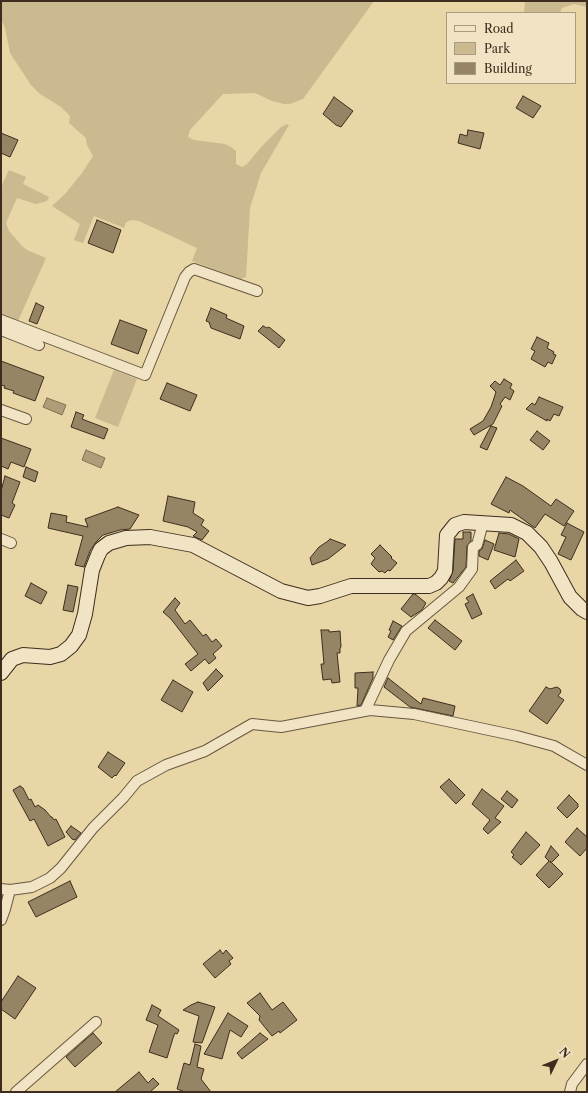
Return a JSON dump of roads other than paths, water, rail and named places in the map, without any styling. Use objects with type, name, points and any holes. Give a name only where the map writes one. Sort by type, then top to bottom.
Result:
[{"type":"street","points":[[1,320],[145,375],[185,277],[189,272],[194,269],[257,291]]},
{"type":"street","points":[[1,330],[39,345]]},
{"type":"street","points":[[1,410],[26,419]]},
{"type":"street","points":[[1,672],[12,659],[23,655],[50,657],[61,654],[72,646],[79,635],[85,614],[92,570],[101,549],[109,542],[126,538],[150,537],[194,545],[282,591],[308,598],[320,596],[351,586],[429,586],[436,583],[445,571],[447,535],[455,525],[464,522],[511,525],[527,533],[541,547],[570,597],[587,612]]},
{"type":"street","points":[[365,711],[389,660],[406,631],[459,588],[472,569],[473,547],[477,545],[483,523]]},
{"type":"street","points":[[1,539],[11,543]]},
{"type":"street","points":[[1,920],[6,909],[6,890],[32,887],[50,878],[61,868],[93,828],[123,798],[137,781],[166,766],[206,750],[252,724],[281,726],[370,710],[414,714],[517,736],[554,746],[587,765]]},
{"type":"street","points":[[16,1092],[96,1022]]},
{"type":"street","points":[[570,1092],[572,1084],[587,1064]]}]
